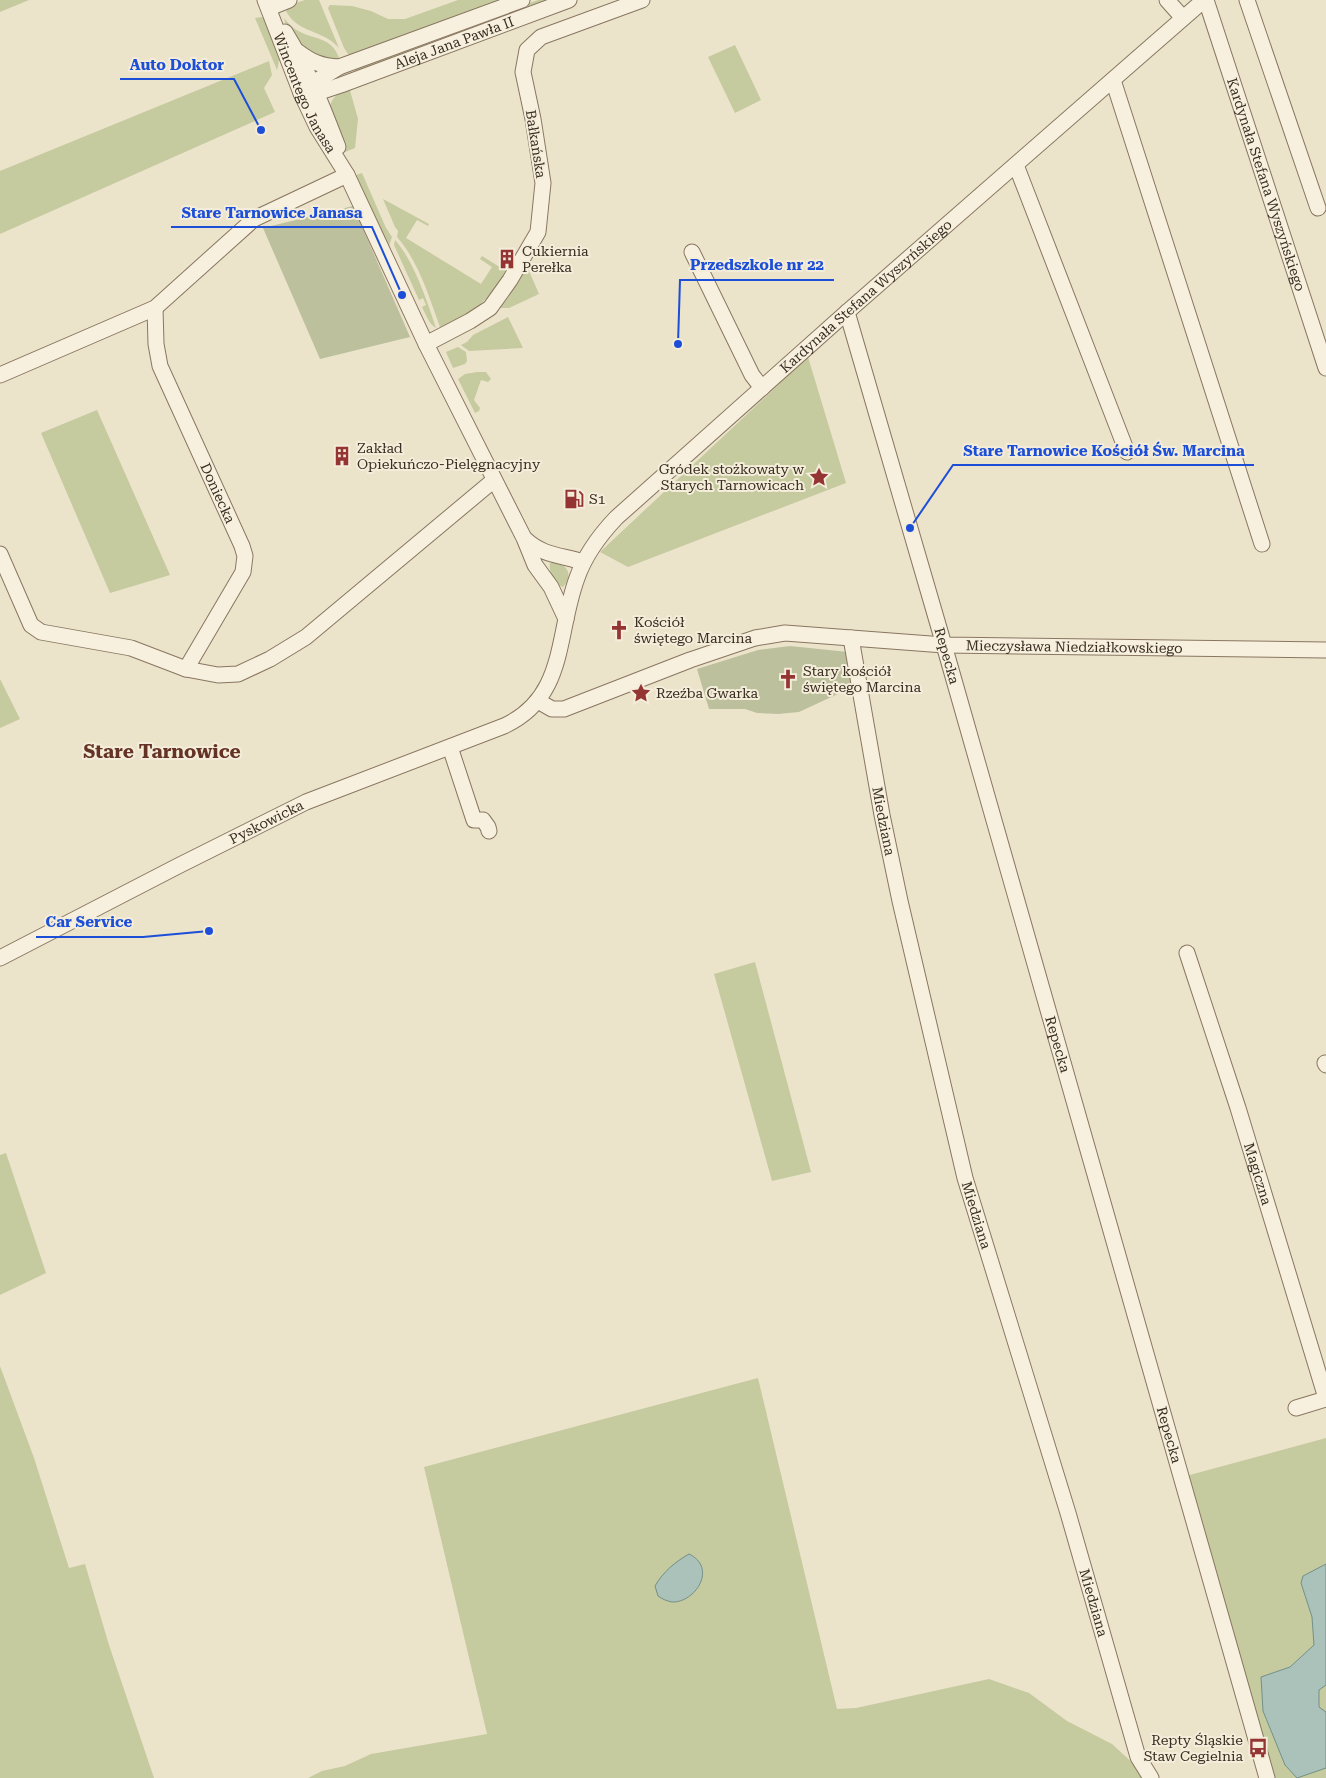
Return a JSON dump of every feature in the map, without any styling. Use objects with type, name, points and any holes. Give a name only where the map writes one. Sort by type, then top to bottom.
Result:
[{"type":"street","points":[[267,4],[289,0]]},
{"type":"street","name":"Aleja Jana Pawła II","points":[[315,88],[339,68],[522,0]]},
{"type":"street","name":"Aleja Jana Pawła II","points":[[301,93],[315,88],[341,85],[569,0]]},
{"type":"street","name":"Bałkańska","points":[[426,344],[470,321],[490,308],[510,280],[538,232],[543,184],[523,72],[527,50],[541,37],[642,0]]},
{"type":"street","points":[[1167,0],[1183,18]]},
{"type":"street","name":"Kardynała Stefana Wyszyńskiego","points":[[538,701],[551,678],[572,591],[583,562],[602,532],[847,312],[1205,0],[1326,368]]},
{"type":"street","points":[[1247,0],[1318,208]]},
{"type":"street","name":"Wincentego Janasa","points":[[267,4],[296,50],[315,88],[347,175],[426,344],[524,538],[535,565],[551,587],[566,619]]},
{"type":"street","name":"Wincentego Janasa","points":[[267,4],[301,93],[317,127],[347,175]]},
{"type":"street","points":[[296,50],[314,63],[325,67],[339,68]]},
{"type":"street","points":[[1113,80],[1262,544]]},
{"type":"street","points":[[325,114],[328,97],[341,85]]},
{"type":"street","points":[[1016,165],[1127,452]]},
{"type":"street","points":[[0,375],[155,308],[254,219],[347,175]]},
{"type":"street","points":[[692,252],[752,375],[762,388]]},
{"type":"street","name":"Doniecka","points":[[155,308],[156,344],[160,366],[245,556],[243,572],[186,670]]},
{"type":"street","name":"Repecka","points":[[847,312],[944,645],[1266,1778]]},
{"type":"street","points":[[0,554],[31,625],[41,632],[131,648],[186,670],[218,675],[238,674],[306,637],[494,480]]},
{"type":"street","name":"Wincentego Janasa","points":[[524,538],[537,549],[583,562]]},
{"type":"street","points":[[551,587],[564,593],[572,591]]},
{"type":"street","name":"Mieczysława Niedziałkowskiego","points":[[538,701],[552,709],[564,709],[690,660],[755,638],[785,633],[944,645],[1326,650]]},
{"type":"street","name":"Miedziana","points":[[851,638],[882,815],[964,1178],[1068,1512],[1138,1757],[1151,1778]]},
{"type":"street","name":"Pyskowicka","points":[[0,958],[185,862],[306,802],[514,721],[527,713],[538,701]]},
{"type":"street","points":[[450,747],[474,820],[483,820],[489,831]]},
{"type":"street","name":"Magiczna","points":[[1187,952],[1238,1108],[1326,1398],[1296,1408]]},
{"type":"green space","points":[[0,0],[29,0],[0,12]]},
{"type":"green space","points":[[305,0],[319,0],[339,48],[326,37],[297,24],[286,11],[293,4]]},
{"type":"green space","points":[[458,0],[505,0],[350,57],[344,48],[328,8],[330,5],[352,6],[371,11],[388,19],[405,19]]},
{"type":"green space","points":[[538,0],[546,0],[547,4],[356,74],[354,68]]},
{"type":"green space","points":[[262,17],[266,20],[277,45],[279,63],[277,70],[255,18]]},
{"type":"green space","points":[[284,18],[295,29],[322,40],[333,47],[340,61],[328,62],[296,45]]},
{"type":"green space","points":[[735,45],[761,100],[735,113],[708,57]]},
{"type":"green space","points":[[269,61],[272,75],[264,88],[275,112],[0,234],[0,171]]},
{"type":"green space","points":[[349,87],[358,119],[355,148],[345,152],[337,135],[330,108],[334,98]]},
{"type":"green space","points":[[362,173],[386,228],[392,237],[389,246],[356,175]]},
{"type":"green space","points":[[383,199],[429,224],[428,226],[417,220],[406,238],[481,284],[492,267],[480,259],[482,256],[506,271],[479,306],[461,318],[440,327],[423,280],[405,247],[397,237],[398,231]]},
{"type":"green space","points":[[353,206],[410,337],[320,359],[263,228]]},
{"type":"green space","points":[[395,240],[414,270],[436,328],[430,322],[422,307],[426,305],[423,298],[419,300],[394,245]]},
{"type":"green space","points":[[526,264],[539,294],[509,308],[496,308]]},
{"type":"green space","points":[[508,317],[523,348],[469,351],[461,345],[467,342],[473,335]]},
{"type":"green space","points":[[458,347],[466,352],[467,361],[465,364],[453,368],[446,352]]},
{"type":"green space","points":[[808,357],[846,483],[628,567],[600,552]]},
{"type":"green space","points":[[486,372],[491,379],[488,382],[481,380],[474,400],[480,408],[475,413],[458,379],[465,374]]},
{"type":"green space","points":[[97,410],[170,575],[110,593],[41,433]]},
{"type":"green space","points":[[554,562],[566,568],[568,572],[568,579],[563,587],[557,583],[551,573],[550,563]]},
{"type":"green space","points":[[790,646],[848,652],[855,686],[799,712],[778,714],[757,713],[745,709],[709,709],[697,669],[758,650]]},
{"type":"green space","points":[[0,679],[20,719],[0,728]]},
{"type":"green space","points":[[755,962],[811,1172],[772,1181],[714,974]]},
{"type":"green space","points":[[6,1153],[46,1273],[0,1295],[0,1155]]},
{"type":"green space","points":[[0,1366],[34,1458],[69,1568],[85,1564],[109,1645],[154,1778],[0,1778]]},
{"type":"green space","points":[[758,1378],[837,1709],[856,1708],[989,1679],[1029,1693],[1067,1721],[1112,1744],[1149,1778],[308,1778],[322,1771],[345,1766],[371,1754],[487,1734],[424,1467]]},
{"type":"green space","points":[[1326,1438],[1326,1778],[1270,1778],[1186,1476]]},
{"type":"water","points":[[689,1554],[698,1560],[702,1568],[700,1584],[695,1591],[681,1601],[672,1602],[658,1596],[655,1586],[658,1581],[679,1560]]},
{"type":"water","points":[[1326,1564],[1326,1685],[1319,1690],[1319,1707],[1326,1712],[1326,1768],[1297,1778],[1285,1765],[1263,1711],[1261,1677],[1290,1667],[1314,1645],[1312,1617],[1301,1583],[1303,1576]]},
{"type":"place","name":"Auto Doktor","points":[[261,130]]},
{"type":"place","name":"Cukiernia Perełka","points":[[507,259]]},
{"type":"place","name":"Stare Tarnowice Janasa","points":[[402,295]]},
{"type":"place","name":"Przedszkole nr 22","points":[[678,344]]},
{"type":"place","name":"Zakład Opiekuńczo-Pielęgnacyjny","points":[[342,456]]},
{"type":"place","name":"Gródek stożkowaty w Starych Tarnowicach","points":[[819,477]]},
{"type":"place","name":"S1","points":[[574,499]]},
{"type":"place","name":"Stare Tarnowice Kościół Św. Marcina","points":[[910,528]]},
{"type":"place","name":"Kościół świętego Marcina","points":[[619,630]]},
{"type":"place","name":"Stary kościół świętego Marcina","points":[[788,679]]},
{"type":"place","name":"Rzeźba Gwarka","points":[[641,693]]},
{"type":"place","name":"Car Service","points":[[209,931]]},
{"type":"place","name":"Repty Śląskie Staw Cegielnia","points":[[1258,1748]]},
{"type":"district","name":"Stare Tarnowice","points":[[162,751]]}]
